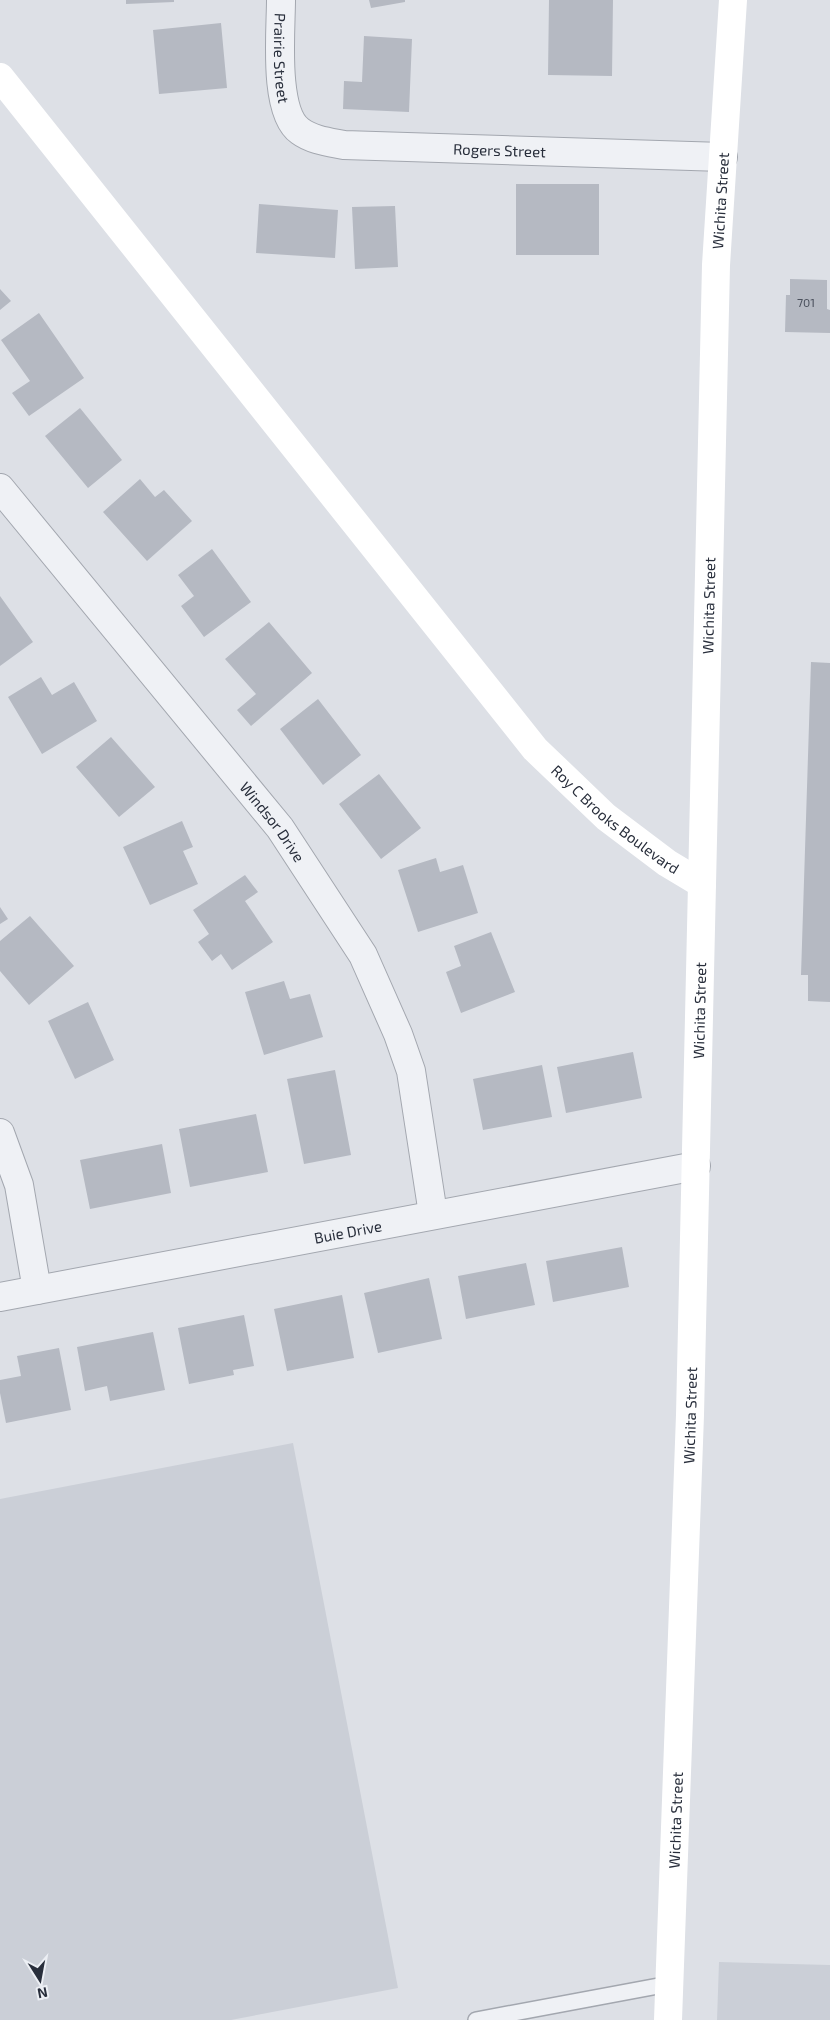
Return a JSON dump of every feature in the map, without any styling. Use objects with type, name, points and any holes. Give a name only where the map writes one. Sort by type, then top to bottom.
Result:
[{"type":"main road","name":"Wichita Street","points":[[668,2020],[690,1415],[716,265],[733,0]]},
{"type":"main road","name":"Roy C Brooks Boulevard","points":[[0,76],[535,749],[606,817],[667,863],[702,884]]},
{"type":"street","name":"Prairie Street","points":[[281,0],[279,74],[288,113]]},
{"type":"street","name":"Rogers Street","points":[[288,113],[299,131],[322,141],[344,144],[723,158]]},
{"type":"street","name":"Windsor Drive","points":[[0,488],[280,828],[363,956],[398,1034],[411,1071],[433,1214]]},
{"type":"street","points":[[0,1132],[19,1186],[37,1290]]},
{"type":"street","name":"Buie Drive","points":[[0,1297],[696,1166]]},
{"type":"lane","points":[[476,2020],[669,1984]]},
{"type":"shaded area","points":[[293,1443],[398,1988],[231,2020],[0,2020],[0,1499]]},
{"type":"shaded area","points":[[719,1962],[830,1965],[830,2020],[717,2020]]},
{"type":"building","points":[[126,0],[174,0],[174,2],[126,4]]},
{"type":"building","points":[[369,0],[405,0],[405,2],[371,8]]},
{"type":"building","points":[[549,0],[613,0],[612,76],[548,75]]},
{"type":"building","points":[[221,23],[227,88],[159,94],[153,30]]},
{"type":"building","points":[[364,36],[412,39],[409,112],[343,109],[344,81],[362,82]]},
{"type":"building","points":[[516,184],[599,184],[599,255],[516,255]]},
{"type":"building","points":[[259,204],[338,210],[335,258],[256,253]]},
{"type":"building","points":[[395,206],[398,267],[355,269],[352,207]]},
{"type":"building","points":[[790,279],[827,280],[827,309],[830,310],[830,333],[785,332],[786,295],[790,295]]},
{"type":"building","points":[[0,289],[11,301],[0,310]]},
{"type":"building","points":[[39,313],[84,378],[29,416],[12,393],[30,381],[1,340]]},
{"type":"building","points":[[80,408],[122,460],[88,488],[45,436]]},
{"type":"building","points":[[140,479],[155,497],[164,490],[192,521],[147,561],[103,512]]},
{"type":"building","points":[[212,549],[251,602],[204,637],[181,606],[194,596],[178,575]]},
{"type":"building","points":[[0,596],[33,642],[0,666]]},
{"type":"building","points":[[269,622],[312,673],[251,726],[237,710],[256,694],[225,659]]},
{"type":"building","points":[[811,662],[830,663],[830,1002],[808,1001],[808,975],[801,975]]},
{"type":"building","points":[[41,677],[52,695],[74,682],[97,721],[42,754],[8,697]]},
{"type":"building","points":[[318,699],[361,755],[323,785],[280,729]]},
{"type":"building","points":[[111,737],[155,787],[119,817],[76,767]]},
{"type":"building","points":[[379,774],[421,828],[381,859],[339,804]]},
{"type":"building","points":[[182,821],[193,847],[183,851],[198,884],[150,905],[123,847]]},
{"type":"building","points":[[436,858],[440,872],[463,865],[478,913],[418,932],[398,870]]},
{"type":"building","points":[[245,875],[258,892],[245,901],[273,942],[232,970],[221,954],[212,961],[198,942],[209,934],[193,910]]},
{"type":"building","points":[[0,907],[8,919],[0,924]]},
{"type":"building","points":[[30,916],[74,966],[29,1005],[0,971],[0,941]]},
{"type":"building","points":[[491,932],[515,992],[461,1013],[446,972],[461,966],[454,946]]},
{"type":"building","points":[[284,981],[290,999],[310,994],[323,1037],[264,1055],[245,992]]},
{"type":"building","points":[[88,1002],[114,1060],[75,1079],[48,1021]]},
{"type":"building","points":[[633,1052],[642,1098],[566,1113],[557,1067]]},
{"type":"building","points":[[542,1065],[552,1117],[483,1130],[473,1079]]},
{"type":"building","points":[[335,1070],[351,1155],[304,1164],[287,1079]]},
{"type":"building","points":[[256,1114],[268,1172],[190,1187],[179,1129]]},
{"type":"building","points":[[162,1144],[171,1193],[90,1209],[80,1160]]},
{"type":"building","points":[[622,1247],[629,1287],[553,1302],[546,1261]]},
{"type":"building","points":[[526,1263],[535,1305],[466,1319],[458,1276]]},
{"type":"building","points":[[429,1278],[442,1339],[378,1353],[364,1293]]},
{"type":"building","points":[[342,1295],[354,1358],[287,1371],[274,1309]]},
{"type":"building","points":[[244,1315],[254,1366],[233,1370],[234,1375],[189,1384],[178,1328]]},
{"type":"building","points":[[153,1332],[165,1390],[110,1401],[107,1386],[85,1391],[77,1347]]},
{"type":"building","points":[[59,1348],[71,1410],[6,1423],[0,1393],[0,1380],[21,1376],[17,1356]]}]
